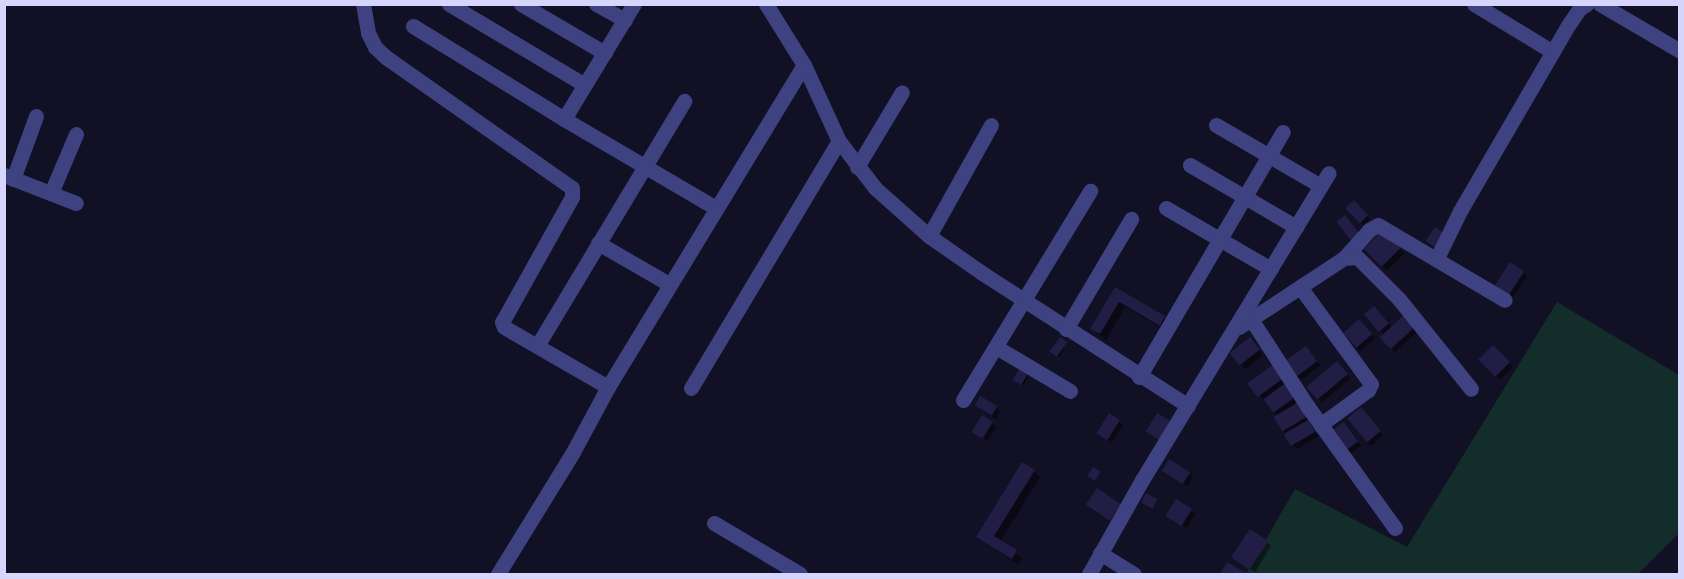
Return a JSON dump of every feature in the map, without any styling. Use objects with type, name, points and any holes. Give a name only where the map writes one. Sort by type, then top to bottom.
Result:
[{"type":"street","points":[[363,4],[368,33],[375,47],[387,58],[572,188],[572,197],[502,322],[504,327],[608,387]]},
{"type":"street","points":[[449,4],[585,85]]},
{"type":"street","points":[[521,4],[605,53]]},
{"type":"street","points":[[596,4],[625,20]]},
{"type":"street","points":[[564,119],[634,4]]},
{"type":"street","points":[[1474,4],[1553,52]]},
{"type":"street","points":[[1437,258],[1460,211],[1553,52],[1579,9],[1587,4]]},
{"type":"street","points":[[1600,4],[1680,51]]},
{"type":"street","points":[[770,6],[804,65],[839,141],[857,167],[899,212],[929,236],[1024,301],[1139,377],[1188,406]]},
{"type":"street","points":[[413,26],[564,119],[716,208]]},
{"type":"street","points":[[498,574],[573,452],[608,387],[669,284],[804,65]]},
{"type":"street","points":[[857,167],[902,92]]},
{"type":"street","points":[[537,346],[684,100]]},
{"type":"street","points":[[36,116],[9,177],[76,203]]},
{"type":"street","points":[[1089,574],[1325,180],[1269,155],[1216,124]]},
{"type":"street","points":[[929,236],[991,125]]},
{"type":"street","points":[[1139,377],[1283,132]]},
{"type":"street","points":[[51,194],[76,134]]},
{"type":"street","points":[[692,388],[839,141]]},
{"type":"street","points":[[1190,165],[1296,227]]},
{"type":"street","points":[[963,400],[1090,191]]},
{"type":"street","points":[[1166,208],[1271,270]]},
{"type":"street","points":[[1066,328],[1131,219]]},
{"type":"street","points":[[1234,330],[1344,258],[1369,230],[1378,225],[1505,300]]},
{"type":"street","points":[[598,243],[669,284]]},
{"type":"street","points":[[1344,258],[1351,256],[1362,261],[1392,291],[1471,389]]},
{"type":"street","points":[[1300,286],[1371,384],[1368,390],[1320,425]]},
{"type":"street","points":[[1251,320],[1320,425],[1395,528]]},
{"type":"street","points":[[996,347],[1070,391]]},
{"type":"street","points":[[714,523],[800,574]]},
{"type":"street","points":[[1100,554],[1134,574]]},
{"type":"green space","points":[[1557,302],[1679,375],[1679,533],[1638,574],[1246,574],[1295,489],[1407,547]]},
{"type":"building","points":[[1354,200],[1368,215],[1360,224],[1345,208]]},
{"type":"building","points":[[1345,215],[1360,234],[1351,241],[1336,222]]},
{"type":"building","points":[[1435,227],[1447,235],[1437,249],[1425,241]]},
{"type":"building","points":[[1383,230],[1401,248],[1382,267],[1364,249]]},
{"type":"building","points":[[1510,262],[1524,271],[1509,295],[1495,285]]},
{"type":"building","points":[[1115,287],[1165,316],[1160,326],[1119,302],[1100,334],[1090,329]]},
{"type":"building","points":[[1374,306],[1389,324],[1379,332],[1364,314]]},
{"type":"building","points":[[1406,313],[1417,325],[1391,349],[1380,338]]},
{"type":"building","points":[[1359,319],[1372,334],[1356,348],[1343,333]]},
{"type":"building","points":[[1060,337],[1067,342],[1057,357],[1049,352]]},
{"type":"building","points":[[1250,337],[1260,350],[1239,366],[1230,353]]},
{"type":"building","points":[[1493,345],[1510,362],[1495,377],[1478,360]]},
{"type":"building","points":[[1306,346],[1317,361],[1296,377],[1285,361]]},
{"type":"building","points":[[1337,361],[1348,374],[1317,400],[1306,387]]},
{"type":"building","points":[[1274,364],[1284,378],[1257,397],[1247,383]]},
{"type":"building","points":[[1020,367],[1029,372],[1021,385],[1013,380]]},
{"type":"building","points":[[1287,382],[1297,396],[1274,413],[1264,399]]},
{"type":"building","points":[[980,396],[997,406],[992,416],[974,406]]},
{"type":"building","points":[[1300,401],[1309,416],[1282,432],[1273,417]]},
{"type":"building","points":[[1361,407],[1381,431],[1367,442],[1347,419]]},
{"type":"building","points":[[1109,413],[1120,420],[1107,440],[1096,433]]},
{"type":"building","points":[[1157,413],[1175,424],[1164,443],[1146,432]]},
{"type":"building","points":[[982,415],[993,422],[982,439],[971,432]]},
{"type":"building","points":[[1308,420],[1315,432],[1291,446],[1284,434]]},
{"type":"building","points":[[1344,422],[1358,441],[1344,452],[1329,433]]},
{"type":"building","points":[[1169,459],[1190,472],[1183,484],[1162,471]]},
{"type":"building","points":[[1022,462],[1035,470],[994,536],[1017,550],[1012,559],[976,537]]},
{"type":"building","points":[[1093,467],[1101,472],[1095,481],[1087,476]]},
{"type":"building","points":[[1097,488],[1121,504],[1110,521],[1086,505]]},
{"type":"building","points":[[1146,493],[1158,499],[1153,509],[1141,503]]},
{"type":"building","points":[[1176,499],[1192,509],[1182,526],[1165,516]]},
{"type":"building","points":[[1250,529],[1268,541],[1249,569],[1231,557]]},
{"type":"building","points":[[1227,562],[1248,574],[1220,574]]}]
